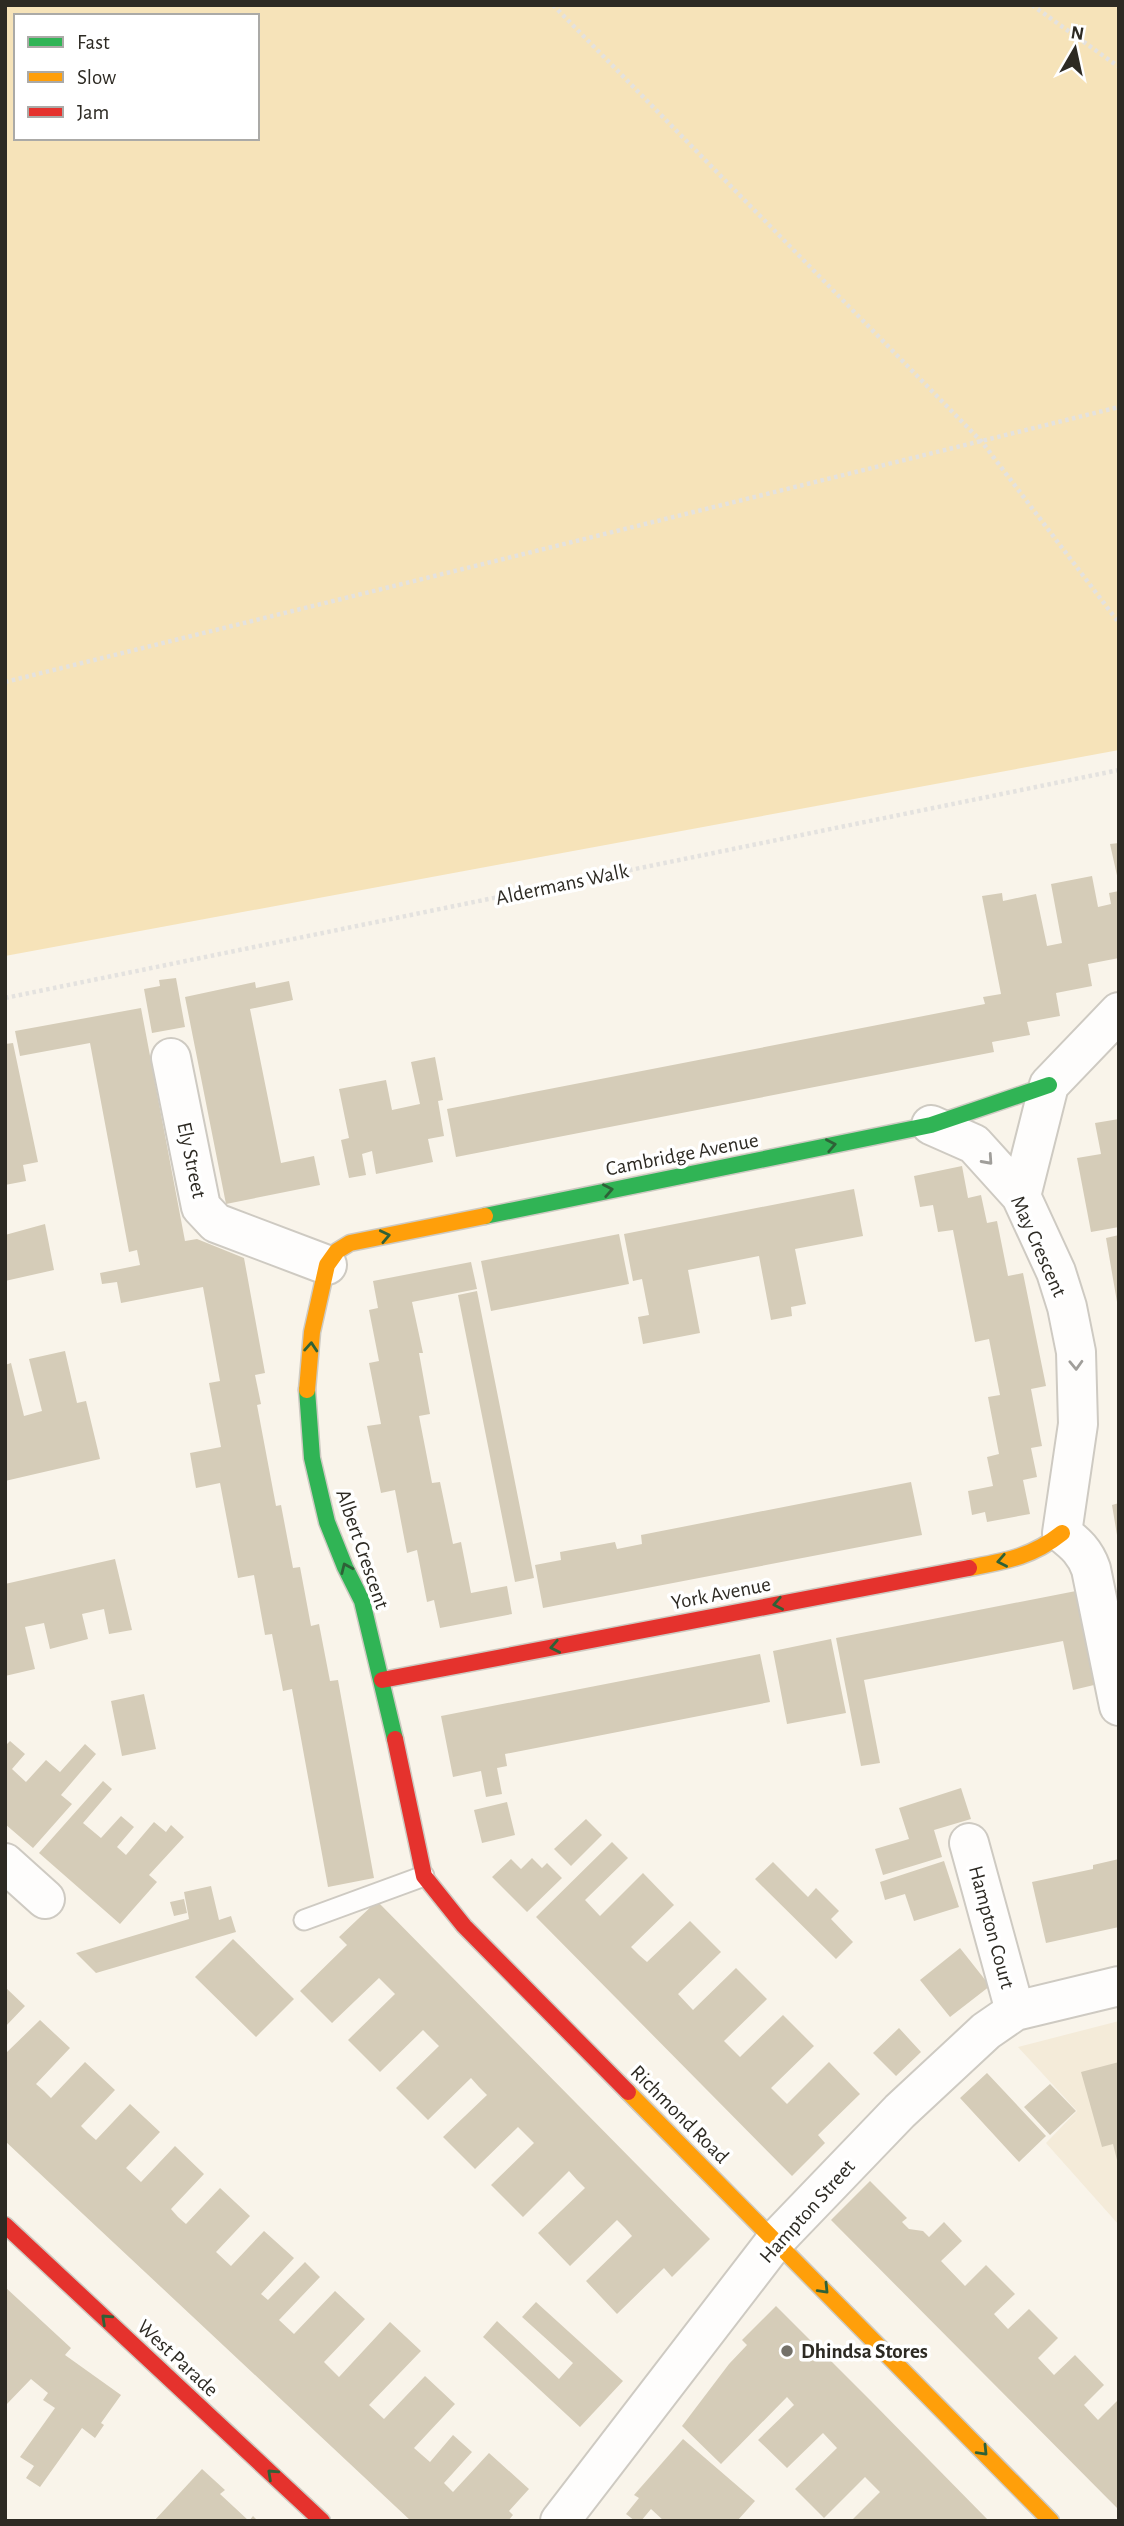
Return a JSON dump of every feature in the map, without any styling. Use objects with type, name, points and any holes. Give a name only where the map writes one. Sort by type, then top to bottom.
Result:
[{"type":"street","points":[[1021,1196],[1049,1084],[1119,1012]]},
{"type":"street","name":"Ely Street","points":[[171,1058],[201,1207],[216,1223],[327,1265]]},
{"type":"street","name":"Cambridge Avenue","points":[[327,1265],[337,1251],[350,1243],[931,1125],[1049,1084]]},
{"type":"street","name":"May Crescent","points":[[931,1125],[974,1144],[1021,1196],[1056,1272],[1067,1307],[1076,1352],[1078,1424],[1062,1533]]},
{"type":"street","name":"Albert Crescent","points":[[327,1265],[312,1332],[307,1396],[312,1458],[327,1522],[362,1601],[382,1679]]},
{"type":"street","points":[[1062,1533],[1087,1557],[1091,1569],[1119,1706]]},
{"type":"street","name":"York Avenue","points":[[382,1679],[1016,1559],[1044,1548],[1062,1533]]},
{"type":"street","name":"Richmond Road","points":[[382,1679],[424,1876],[464,1926],[1051,2521]]},
{"type":"street","name":"Hampton Court","points":[[969,1843],[1015,2011]]},
{"type":"street","points":[[5,1863],[45,1899]]},
{"type":"street","name":"Hampton Street","points":[[560,2521],[776,2240],[900,2111],[986,2031],[1015,2011],[1119,1986]]},
{"type":"street","name":"West Parade","points":[[5,2225],[322,2521]]},
{"type":"lane","points":[[304,1920],[424,1876]]},
{"type":"path","points":[[553,5],[982,442],[1119,623]]},
{"type":"path","points":[[1032,5],[1119,67]]},
{"type":"path","points":[[5,682],[1119,407]]},
{"type":"path","name":"Aldermans Walk","points":[[5,998],[1119,770]]},
{"type":"shaded area","points":[[5,5],[1119,5],[1119,750],[5,956]]},
{"type":"shaded area","points":[[1119,2021],[1119,2225],[1046,2143],[1077,2111],[1018,2047]]},
{"type":"building","points":[[1119,843],[1119,880],[1118,880],[1110,844]]},
{"type":"building","points":[[1092,876],[1098,907],[1111,904],[1109,893],[1119,891],[1119,958],[1088,964],[1092,986],[1056,993],[1060,1016],[1027,1022],[1030,1035],[992,1042],[994,1052],[456,1157],[447,1109],[985,1004],[983,997],[1001,994],[982,896],[1002,893],[1003,901],[1036,894],[1047,946],[1062,943],[1051,884]]},
{"type":"building","points":[[176,978],[185,1027],[152,1033],[144,989],[160,986],[159,980]]},
{"type":"building","points":[[289,981],[293,1000],[250,1009],[281,1163],[314,1156],[320,1185],[226,1204],[185,997],[255,982],[256,988]]},
{"type":"building","points":[[141,1008],[185,1241],[197,1239],[244,1258],[265,1373],[255,1375],[261,1404],[257,1405],[276,1506],[281,1505],[293,1568],[300,1567],[311,1626],[319,1624],[330,1681],[338,1680],[374,1878],[328,1887],[292,1689],[283,1691],[272,1634],[265,1635],[254,1575],[238,1578],[220,1483],[196,1488],[190,1453],[221,1447],[209,1383],[220,1381],[203,1287],[121,1303],[117,1282],[102,1284],[100,1273],[140,1265],[137,1250],[129,1252],[90,1043],[20,1056],[15,1031]]},
{"type":"building","points":[[13,1043],[38,1162],[23,1165],[26,1181],[5,1185],[5,1044]]},
{"type":"building","points":[[435,1057],[443,1100],[438,1101],[444,1136],[428,1139],[433,1162],[376,1174],[372,1151],[362,1154],[366,1175],[349,1178],[341,1140],[349,1138],[339,1089],[386,1080],[392,1110],[420,1104],[411,1062]]},
{"type":"building","points":[[1119,1119],[1119,1227],[1091,1232],[1077,1158],[1101,1154],[1095,1123]]},
{"type":"building","points":[[962,1166],[968,1198],[981,1195],[987,1223],[997,1221],[1008,1276],[1023,1273],[1046,1386],[1031,1389],[1042,1446],[1031,1448],[1037,1477],[1023,1480],[1030,1514],[987,1522],[985,1512],[972,1515],[968,1491],[993,1486],[987,1457],[999,1454],[988,1397],[1000,1395],[989,1339],[975,1342],[953,1230],[938,1232],[933,1205],[920,1207],[914,1176]]},
{"type":"building","points":[[854,1189],[863,1236],[795,1249],[806,1304],[791,1307],[792,1316],[771,1320],[759,1256],[688,1270],[700,1333],[643,1344],[638,1317],[649,1315],[642,1279],[633,1281],[624,1234]]},
{"type":"building","points":[[45,1224],[54,1270],[5,1281],[5,1235]]},
{"type":"building","points":[[619,1234],[629,1284],[491,1311],[481,1261]]},
{"type":"building","points":[[1119,1235],[1119,1301],[1117,1302],[1106,1238]]},
{"type":"building","points":[[471,1262],[477,1289],[412,1302],[423,1353],[419,1353],[430,1414],[419,1416],[432,1483],[440,1482],[453,1544],[461,1542],[471,1593],[507,1586],[512,1614],[440,1628],[434,1600],[427,1602],[417,1550],[407,1553],[395,1490],[381,1493],[367,1426],[381,1424],[369,1363],[379,1361],[369,1310],[378,1308],[373,1281]]},
{"type":"building","points":[[477,1291],[534,1578],[515,1582],[458,1295]]},
{"type":"building","points":[[65,1351],[77,1403],[86,1401],[100,1459],[5,1481],[5,1365],[11,1363],[24,1416],[42,1411],[29,1359]]},
{"type":"building","points":[[911,1482],[922,1535],[543,1608],[535,1565],[561,1560],[560,1552],[615,1542],[617,1549],[642,1544],[641,1535]]},
{"type":"building","points":[[1119,1503],[1119,1535],[1117,1535],[1112,1505]]},
{"type":"building","points":[[115,1559],[132,1630],[109,1634],[104,1609],[82,1614],[88,1639],[50,1649],[44,1623],[25,1627],[35,1669],[5,1676],[5,1584]]},
{"type":"building","points":[[1076,1591],[1094,1685],[1073,1690],[1063,1641],[864,1680],[880,1763],[861,1766],[836,1638]]},
{"type":"building","points":[[831,1639],[846,1713],[787,1724],[773,1651]]},
{"type":"building","points":[[760,1654],[770,1702],[505,1754],[507,1766],[497,1768],[502,1794],[486,1797],[481,1771],[453,1777],[441,1716]]},
{"type":"building","points":[[144,1694],[156,1749],[122,1756],[111,1701]]},
{"type":"building","points":[[10,1741],[25,1754],[12,1769],[26,1782],[46,1760],[60,1772],[85,1744],[96,1754],[61,1795],[72,1804],[33,1848],[5,1824],[5,1746]]},
{"type":"building","points":[[103,1781],[112,1789],[83,1823],[101,1838],[121,1816],[134,1827],[117,1847],[126,1855],[154,1822],[166,1832],[171,1825],[184,1837],[149,1875],[157,1882],[120,1924],[39,1853]]},
{"type":"building","points":[[961,1788],[971,1819],[934,1830],[942,1857],[883,1875],[875,1849],[909,1839],[899,1808]]},
{"type":"building","points":[[507,1802],[515,1835],[482,1843],[474,1810]]},
{"type":"building","points":[[586,1819],[602,1835],[571,1866],[554,1849]]},
{"type":"building","points":[[612,1842],[628,1858],[585,1900],[600,1916],[643,1873],[674,1905],[631,1947],[647,1962],[690,1921],[721,1952],[678,1994],[693,2010],[736,1968],[767,1999],[724,2041],[740,2057],[783,2015],[814,2046],[771,2088],[787,2104],[829,2062],[860,2094],[818,2135],[825,2143],[792,2176],[536,1917]]},
{"type":"building","points":[[532,1858],[542,1868],[547,1863],[562,1878],[527,1912],[492,1877],[511,1859],[521,1869]]},
{"type":"building","points":[[1119,1859],[1119,1927],[1046,1943],[1032,1882],[1093,1869],[1093,1865]]},
{"type":"building","points":[[944,1861],[959,1907],[914,1921],[905,1894],[885,1900],[880,1882]]},
{"type":"building","points":[[773,1862],[808,1897],[816,1888],[839,1911],[831,1919],[853,1942],[836,1959],[755,1879]]},
{"type":"building","points":[[211,1886],[219,1920],[231,1916],[236,1932],[96,1973],[76,1953],[189,1919],[184,1892]]},
{"type":"building","points":[[184,1899],[187,1913],[174,1916],[170,1902]]},
{"type":"building","points":[[377,1901],[710,2239],[672,2277],[664,2268],[617,2314],[586,2281],[632,2236],[625,2228],[617,2220],[570,2266],[538,2233],[585,2188],[569,2171],[523,2217],[491,2185],[534,2143],[518,2127],[475,2169],[443,2137],[487,2095],[471,2078],[428,2120],[396,2088],[439,2046],[423,2030],[380,2072],[348,2040],[395,1994],[379,1978],[332,2023],[300,1991],[347,1945],[339,1937]]},
{"type":"building","points":[[233,1939],[294,1999],[256,2037],[195,1977]]},
{"type":"building","points":[[960,1948],[990,1986],[950,2017],[920,1980]]},
{"type":"building","points":[[5,1987],[25,2006],[5,2027]]},
{"type":"building","points":[[40,2020],[70,2048],[36,2084],[51,2098],[85,2062],[115,2090],[81,2126],[88,2133],[96,2140],[130,2104],[160,2132],[126,2168],[141,2182],[175,2146],[204,2174],[171,2209],[178,2217],[186,2224],[220,2188],[250,2216],[216,2252],[231,2266],[264,2231],[294,2258],[261,2294],[268,2300],[305,2262],[320,2277],[279,2320],[294,2334],[335,2291],[365,2319],[324,2362],[339,2377],[390,2322],[421,2351],[369,2405],[384,2419],[425,2376],[455,2404],[414,2448],[430,2462],[453,2435],[472,2452],[444,2483],[453,2492],[489,2453],[529,2489],[509,2511],[513,2515],[508,2521],[411,2521],[5,2141],[5,2054]]},
{"type":"building","points":[[899,2028],[921,2052],[896,2076],[873,2053]]},
{"type":"building","points":[[1119,2062],[1118,2164],[1113,2144],[1102,2147],[1081,2072]]},
{"type":"building","points":[[987,2073],[1046,2136],[1019,2162],[960,2098]]},
{"type":"building","points":[[1050,2084],[1076,2111],[1050,2135],[1024,2107]]},
{"type":"building","points":[[870,2181],[907,2218],[902,2222],[909,2229],[923,2231],[929,2237],[944,2222],[962,2241],[941,2261],[965,2286],[986,2265],[1015,2294],[994,2314],[1008,2329],[1029,2309],[1058,2338],[1038,2358],[1054,2375],[1075,2355],[1104,2385],[1084,2405],[1098,2420],[1119,2399],[1119,2510],[831,2220]]},
{"type":"building","points":[[5,2287],[71,2348],[65,2355],[121,2395],[101,2423],[104,2425],[95,2438],[82,2428],[40,2487],[26,2478],[34,2466],[20,2457],[55,2408],[43,2400],[48,2393],[31,2379],[5,2406]]},
{"type":"building","points":[[536,2302],[623,2381],[580,2427],[483,2337],[497,2321],[559,2379],[573,2363],[522,2317]]},
{"type":"building","points":[[776,2306],[989,2521],[851,2521],[880,2492],[865,2477],[824,2518],[795,2489],[837,2448],[823,2433],[787,2468],[758,2440],[794,2405],[787,2397],[721,2464],[682,2426],[729,2364],[747,2345],[742,2340]]},
{"type":"building","points":[[683,2439],[755,2501],[737,2521],[664,2521],[651,2509],[641,2521],[635,2521],[626,2514],[639,2498],[634,2495]]},
{"type":"building","points":[[202,2469],[225,2490],[220,2494],[249,2521],[154,2521]]},
{"type":"traffic: fast","points":[[485,1216],[931,1125],[1049,1085]]},
{"type":"traffic: fast","points":[[307,1390],[312,1458],[327,1522],[362,1601],[395,1739]]},
{"type":"traffic: slow","points":[[307,1390],[312,1332],[327,1265],[337,1251],[350,1243],[485,1216]]},
{"type":"traffic: slow","points":[[969,1568],[1029,1553],[1062,1533]]},
{"type":"traffic: slow","points":[[628,2092],[1051,2521]]},
{"type":"traffic: jam","points":[[382,1680],[969,1568]]},
{"type":"traffic: jam","points":[[395,1739],[424,1876],[464,1926],[628,2092]]},
{"type":"traffic: jam","points":[[5,2225],[322,2521]]},
{"type":"place","name":"Dhindsa Stores","points":[[787,2351]]}]
